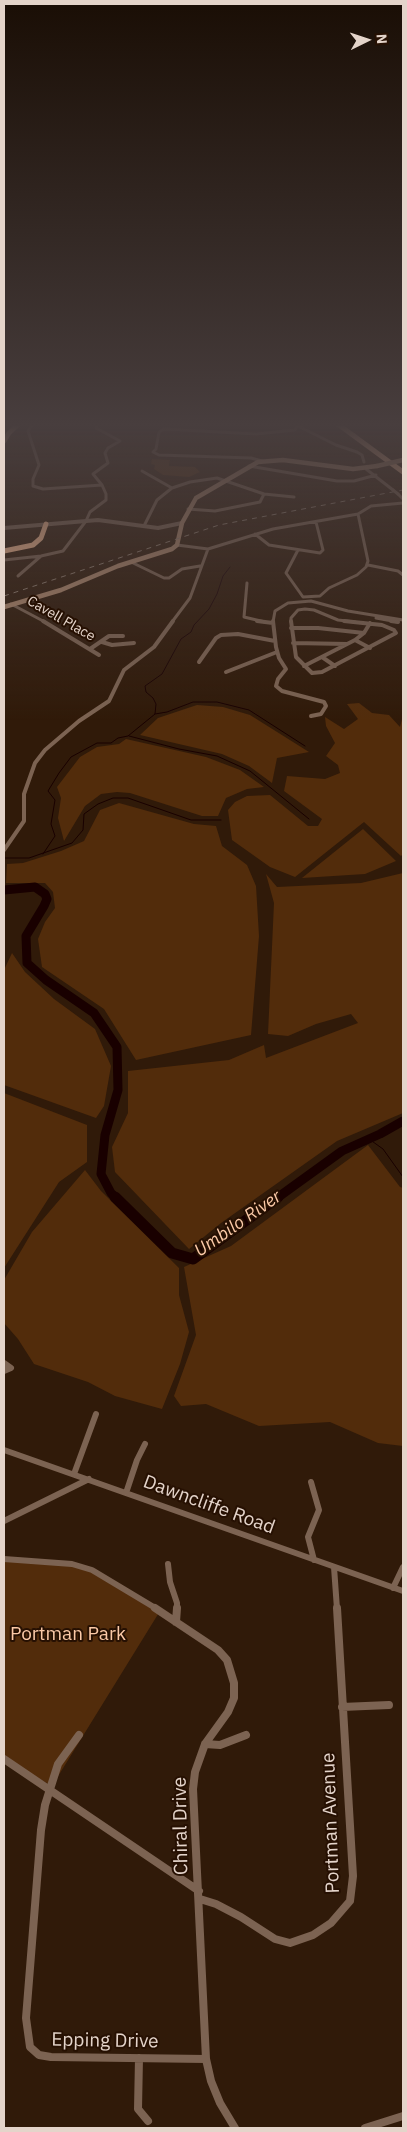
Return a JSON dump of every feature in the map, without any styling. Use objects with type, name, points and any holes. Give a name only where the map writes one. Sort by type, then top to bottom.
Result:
[{"type":"highway","points":[[4,545],[19,546],[34,542],[44,524]]},
{"type":"highway","points":[[4,551],[33,545],[41,538],[44,524]]},
{"type":"main road","points":[[4,607],[61,590],[131,562],[161,554],[177,545],[182,533],[182,523]]},
{"type":"street","points":[[5,528],[79,521]]},
{"type":"street","points":[[4,560],[41,556],[65,549],[86,521]]},
{"type":"street","points":[[115,521],[164,528],[182,523]]},
{"type":"street","points":[[144,526],[146,521]]},
{"type":"street","points":[[359,521],[368,565]]},
{"type":"street","points":[[177,545],[208,549],[255,534],[316,522],[323,551],[318,554],[269,544],[255,534]]},
{"type":"street","points":[[4,850],[24,821],[24,794],[35,763],[46,750],[79,721],[109,701],[122,672],[154,648],[188,602],[208,549]]},
{"type":"street","points":[[298,550],[286,573],[301,595],[308,598],[320,596],[329,588],[357,575],[368,565]]},
{"type":"street","points":[[18,576],[41,556]]},
{"type":"street","points":[[131,562],[164,578],[182,569],[200,566]]},
{"type":"street","points":[[368,565],[394,570],[403,575]]},
{"type":"street","points":[[246,583],[244,617],[273,623]]},
{"type":"street","points":[[311,716],[318,716],[326,706],[321,700],[277,688],[276,681],[286,668],[277,652],[275,641],[273,614],[278,608],[288,603],[304,600],[348,611],[403,620]]},
{"type":"street","name":"Cavell Place","points":[[11,604],[54,627],[99,655]]},
{"type":"street","points":[[305,609],[314,610],[338,620],[372,623],[390,628],[396,633],[335,666],[315,674],[296,657],[291,628],[293,615],[298,610],[305,609]]},
{"type":"street","points":[[304,666],[354,640],[364,633],[378,616],[386,613],[403,620]]},
{"type":"street","points":[[378,616],[403,620]]},
{"type":"street","points":[[291,628],[318,628],[364,633]]},
{"type":"street","points":[[199,662],[216,638],[221,635],[235,634],[275,641]]},
{"type":"street","points":[[90,649],[111,636],[123,636]]},
{"type":"street","points":[[354,640],[370,648]]},
{"type":"street","points":[[102,642],[112,645],[134,643]]},
{"type":"street","points":[[293,643],[348,644]]},
{"type":"street","points":[[226,672],[277,652]]},
{"type":"street","points":[[322,657],[335,666]]},
{"type":"street","points":[[4,1363],[11,1368],[4,1371]]},
{"type":"street","points":[[74,1474],[96,1414]]},
{"type":"street","points":[[126,1493],[137,1460],[145,1444]]},
{"type":"street","name":"Dawncliffe Road","points":[[4,1450],[403,1592]]},
{"type":"street","points":[[4,1522],[89,1479]]},
{"type":"street","points":[[311,1482],[320,1510],[308,1538],[314,1560]]},
{"type":"street","name":"Chiral Drive","points":[[4,1558],[72,1564],[83,1566],[106,1576],[218,1650],[227,1660],[233,1677],[234,1698],[228,1712],[205,1744],[199,1758],[193,1789],[206,2059],[211,2081],[220,2103],[235,2128]]},
{"type":"street","points":[[168,1564],[170,1582],[177,1603],[176,1622]]},
{"type":"street","name":"Portman Avenue","points":[[4,1758],[199,1895],[233,1912],[275,1939],[290,1943],[313,1935],[343,1912],[350,1901],[352,1876],[334,1567]]},
{"type":"street","points":[[393,1588],[403,1567]]},
{"type":"street","points":[[342,1707],[388,1705]]},
{"type":"street","name":"Epping Drive","points":[[79,1734],[58,1764],[45,1805],[41,1830],[26,2018],[30,2047],[39,2055],[51,2057],[206,2059]]},
{"type":"street","points":[[205,1744],[220,1745],[246,1735]]},
{"type":"street","points":[[139,2058],[138,2109],[148,2121]]},
{"type":"street","points":[[365,2128],[403,2116]]},
{"type":"green space","points":[[359,703],[372,713],[389,715],[400,727],[403,715],[403,854],[401,856],[364,822],[295,877],[270,867],[232,840],[228,810],[235,802],[247,796],[270,795],[308,826],[318,826],[322,819],[284,791],[287,776],[325,779],[340,773],[338,765],[326,756],[335,743],[326,726],[325,717],[344,729],[358,719],[347,704]]},
{"type":"green space","points":[[197,705],[223,707],[250,715],[309,752],[277,758],[272,783],[249,766],[222,754],[140,735],[158,718]]},
{"type":"green space","points":[[126,739],[206,757],[240,770],[264,787],[247,789],[226,798],[218,816],[202,816],[130,793],[101,794],[85,806],[64,841],[58,818],[61,798],[57,787],[80,757],[97,747],[119,744]]},
{"type":"green space","points":[[119,803],[194,824],[216,826],[222,846],[247,865],[256,886],[259,936],[251,1035],[136,1060],[104,1009],[42,967],[38,939],[45,922],[55,908],[53,892],[45,883],[6,883],[7,864],[23,863],[61,851],[84,841],[100,810]]},
{"type":"green space","points":[[363,829],[396,861],[365,874],[302,878]]},
{"type":"green space","points":[[403,873],[403,1113],[337,1141],[221,1223],[189,1249],[115,1172],[112,1147],[128,1113],[128,1071],[229,1060],[264,1045],[266,1058],[358,1023],[351,1014],[316,1024],[288,1036],[268,1034],[274,903],[266,874],[277,887],[361,883]]},
{"type":"green space","points":[[12,953],[25,972],[54,999],[95,1029],[111,1066],[104,1106],[96,1118],[4,1085],[4,970]]},
{"type":"green space","points":[[4,1093],[87,1125],[87,1162],[59,1182],[4,1268]]},
{"type":"green space","points":[[368,1145],[400,1187],[403,1188],[403,1446],[378,1443],[330,1422],[259,1426],[206,1404],[181,1406],[174,1396],[196,1335],[184,1267],[231,1246]]},
{"type":"green space","points":[[85,1170],[101,1191],[179,1268],[179,1295],[189,1332],[180,1364],[162,1409],[115,1396],[88,1382],[34,1364],[18,1339],[4,1323],[4,1280],[32,1232]]},
{"type":"green space","name":"Portman Park","points":[[4,1557],[83,1566],[160,1611],[52,1786],[4,1758]]},
{"type":"waterway","points":[[155,714],[156,704],[153,698],[146,692],[145,686],[162,674],[181,639],[191,632],[194,625],[209,609],[217,594],[223,576],[230,567]]},
{"type":"waterway","points":[[155,714],[167,712],[193,702],[217,702],[249,710],[305,746]]},
{"type":"waterway","points":[[44,853],[55,836],[51,824],[55,800],[48,791],[71,757],[97,743],[111,743],[118,738],[128,736],[155,714]]},
{"type":"waterway","points":[[129,736],[179,749],[217,756],[250,771],[309,819]]},
{"type":"waterway","points":[[44,853],[72,843],[83,830],[84,814],[98,804],[113,798],[128,798],[191,820],[221,820]]},
{"type":"waterway","points":[[4,858],[29,858],[44,853]]},
{"type":"waterway","name":"Umbilo River","points":[[4,890],[35,887],[45,894],[47,899],[44,906],[26,936],[27,963],[46,980],[94,1013],[117,1047],[118,1090],[105,1135],[101,1174],[115,1197]]},
{"type":"waterway","name":"Umbilo River","points":[[277,1198],[342,1151],[380,1134],[403,1121]]},
{"type":"waterway","points":[[369,1139],[383,1149],[403,1177]]},
{"type":"waterway","name":"Umbilo River","points":[[115,1197],[172,1253],[193,1259],[278,1197]]},
{"type":"railway","points":[[4,596],[219,525],[237,521]]}]
